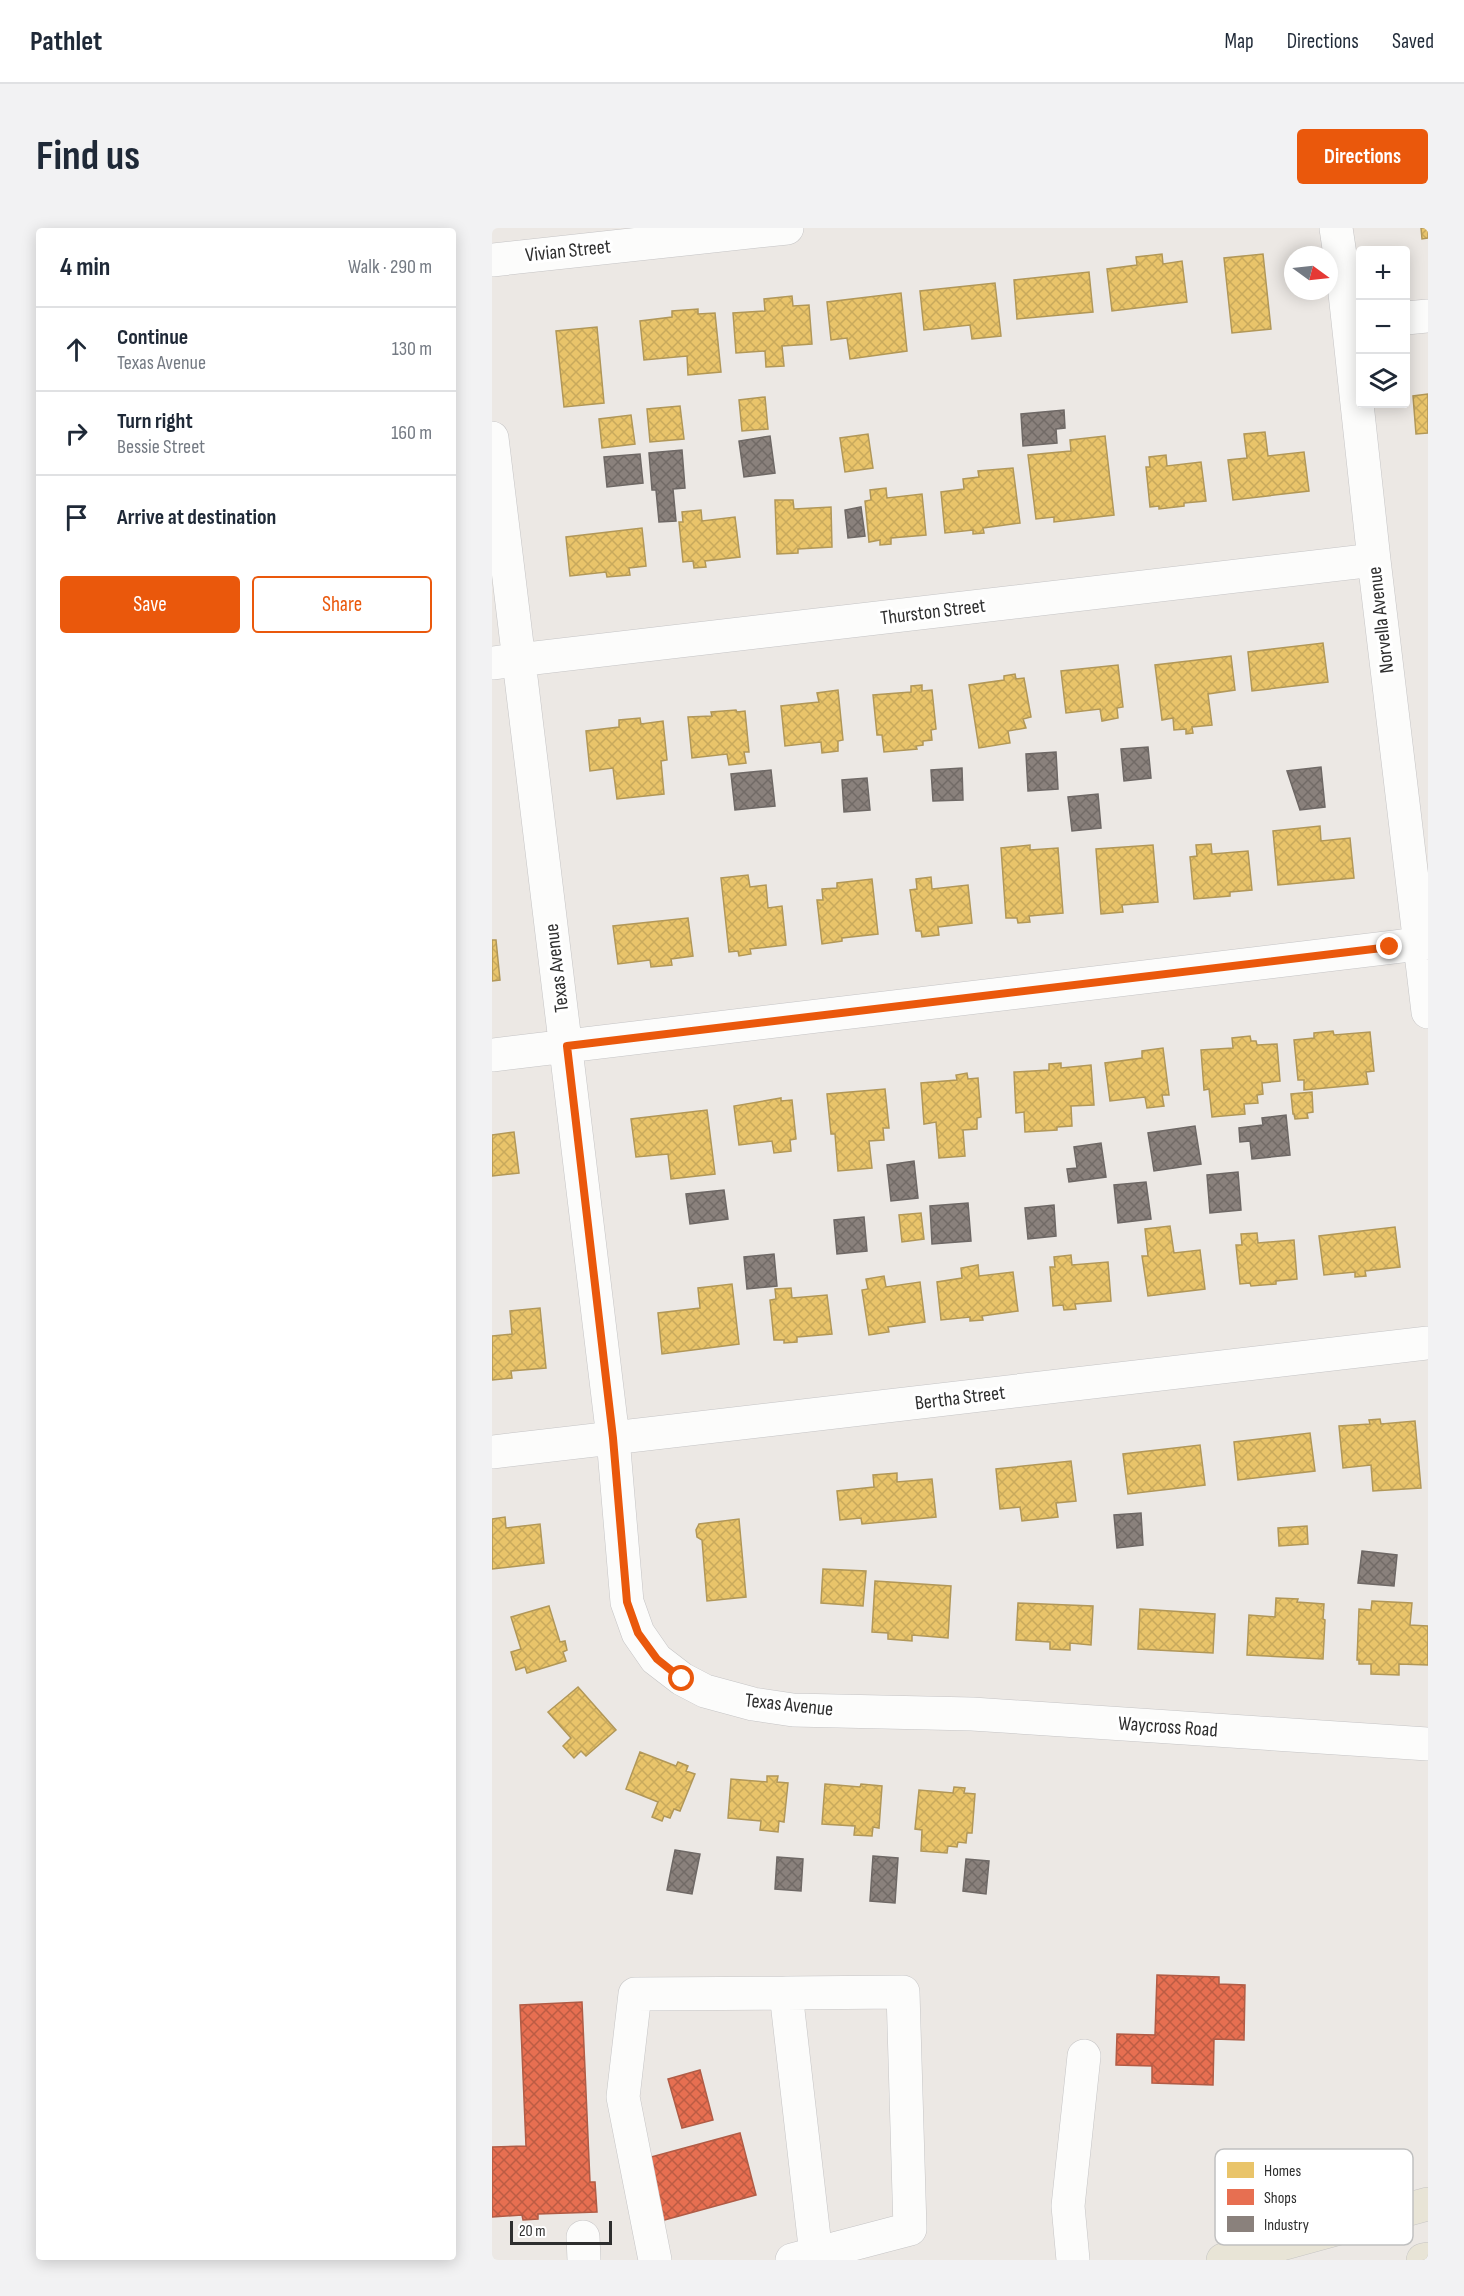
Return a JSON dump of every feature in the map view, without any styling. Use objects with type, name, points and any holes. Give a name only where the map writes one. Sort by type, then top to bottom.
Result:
[{"type":"main road","points":[[1413,2208],[1428,2204]]},
{"type":"main road","points":[[1223,2260],[1278,2245]]},
{"type":"main road","points":[[1423,2260],[1428,2259]]},
{"type":"street","name":"Vivian Street","points":[[492,260],[787,228]]},
{"type":"street","name":"Norvella Avenue","points":[[1336,228],[1354,324],[1374,560],[1424,943],[1428,1012]]},
{"type":"street","points":[[1410,318],[1428,316]]},
{"type":"street","name":"Texas Avenue","points":[[492,438],[506,661],[567,1046],[613,1438],[627,1602],[638,1633],[657,1659],[682,1679],[705,1691],[753,1704],[793,1710],[909,1712]]},
{"type":"street","name":"Thurston Street","points":[[506,661],[1374,560]]},
{"type":"street","points":[[492,1055],[1424,943]]},
{"type":"street","name":"Bertha Street","points":[[492,1452],[1428,1342]]},
{"type":"street","name":"Waycross Road","points":[[909,1712],[972,1714],[1428,1744]]},
{"type":"street","points":[[655,2260],[623,2097],[635,1994],[903,1992],[910,2229],[804,2258],[786,1993]]},
{"type":"street","points":[[1073,2260],[1068,2206],[1084,2056]]},
{"type":"building: Homes","points":[[1421,228],[1428,228],[1428,238],[1422,239]]},
{"type":"building: Homes","points":[[1162,254],[1163,264],[1182,261],[1187,302],[1112,311],[1107,269],[1137,265],[1136,257]]},
{"type":"building: Homes","points":[[1263,254],[1271,329],[1232,333],[1224,258]]},
{"type":"building: Homes","points":[[1089,272],[1093,312],[1017,319],[1014,280]]},
{"type":"building: Homes","points":[[995,283],[1001,336],[972,339],[970,325],[924,330],[920,291]]},
{"type":"building: Homes","points":[[901,293],[907,351],[850,359],[847,338],[831,340],[827,302]]},
{"type":"building: Homes","points":[[792,296],[793,306],[809,305],[812,344],[782,346],[784,366],[766,367],[765,351],[736,353],[733,313],[765,311],[764,299]]},
{"type":"building: Homes","points":[[698,309],[698,314],[715,313],[721,372],[688,375],[687,356],[644,360],[640,321],[672,317],[672,311]]},
{"type":"building: Homes","points":[[597,327],[604,403],[564,407],[556,331]]},
{"type":"building: Homes","points":[[1428,394],[1428,433],[1416,434],[1413,396]]},
{"type":"building: Homes","points":[[765,397],[768,429],[742,431],[739,400]]},
{"type":"building: Homes","points":[[680,406],[684,439],[650,442],[647,409]]},
{"type":"building: Homes","points":[[631,415],[635,444],[602,448],[599,419]]},
{"type":"building: Homes","points":[[1265,432],[1268,456],[1304,452],[1309,491],[1233,500],[1228,460],[1247,458],[1244,434]]},
{"type":"building: Homes","points":[[868,434],[873,468],[845,472],[840,438]]},
{"type":"building: Homes","points":[[1105,436],[1114,515],[1054,522],[1054,517],[1036,519],[1028,455],[1071,451],[1070,440]]},
{"type":"building: Homes","points":[[1166,455],[1167,466],[1201,462],[1206,501],[1159,509],[1159,506],[1150,507],[1146,467],[1150,467],[1149,457]]},
{"type":"building: Homes","points":[[1013,468],[1020,523],[983,528],[984,533],[973,534],[973,530],[945,533],[941,492],[964,489],[963,479],[979,477],[978,471]]},
{"type":"building: Homes","points":[[886,488],[887,498],[922,494],[926,535],[891,538],[891,544],[880,545],[880,540],[869,542],[865,501],[871,500],[870,490]]},
{"type":"building: Homes","points":[[775,500],[793,500],[794,509],[831,507],[832,547],[798,549],[798,553],[777,554]]},
{"type":"building: Homes","points":[[701,510],[702,521],[735,517],[740,557],[705,561],[706,567],[694,568],[693,561],[683,562],[679,522],[683,522],[682,512]]},
{"type":"building: Homes","points":[[642,528],[646,566],[629,568],[630,575],[607,577],[606,572],[570,576],[566,537]]},
{"type":"building: Homes","points":[[1323,643],[1328,682],[1252,691],[1248,652]]},
{"type":"building: Homes","points":[[1231,656],[1235,690],[1208,694],[1212,725],[1192,727],[1193,733],[1186,734],[1186,729],[1174,730],[1173,718],[1162,720],[1155,665]]},
{"type":"building: Homes","points":[[1118,665],[1123,707],[1117,708],[1118,718],[1102,721],[1100,709],[1066,713],[1061,671]]},
{"type":"building: Homes","points":[[1015,674],[1016,679],[1024,678],[1031,717],[1023,719],[1026,728],[1008,731],[1010,743],[979,748],[969,685],[1004,680],[1004,676]]},
{"type":"building: Homes","points":[[922,685],[922,691],[932,690],[936,729],[931,730],[932,740],[923,741],[923,745],[916,746],[917,749],[884,752],[882,735],[877,735],[873,695],[911,692],[911,686]]},
{"type":"building: Homes","points":[[838,690],[843,740],[838,741],[838,751],[822,753],[821,742],[785,746],[781,706],[819,702],[817,693]]},
{"type":"building: Homes","points":[[736,710],[737,712],[745,711],[749,752],[744,752],[746,763],[729,765],[727,754],[692,758],[688,717],[712,716],[711,712]]},
{"type":"building: Homes","points":[[640,718],[641,724],[663,721],[667,760],[661,761],[664,794],[617,799],[613,768],[590,771],[586,731],[619,727],[619,720]]},
{"type":"building: Homes","points":[[1320,826],[1321,841],[1350,838],[1354,878],[1278,885],[1273,831]]},
{"type":"building: Homes","points":[[1211,844],[1212,854],[1248,851],[1252,890],[1230,892],[1230,896],[1194,899],[1190,857],[1197,856],[1196,845]]},
{"type":"building: Homes","points":[[1030,845],[1030,850],[1058,848],[1063,913],[1029,916],[1030,922],[1018,923],[1017,918],[1006,918],[1001,848]]},
{"type":"building: Homes","points":[[1153,845],[1158,902],[1122,905],[1123,912],[1101,914],[1096,849]]},
{"type":"building: Homes","points":[[748,875],[750,887],[766,885],[768,908],[782,906],[786,945],[750,949],[751,954],[739,956],[738,951],[729,952],[721,878]]},
{"type":"building: Homes","points":[[931,877],[932,889],[968,885],[972,923],[938,927],[939,935],[922,937],[921,931],[916,931],[910,890],[917,889],[916,879]]},
{"type":"building: Homes","points":[[872,879],[878,934],[842,938],[842,941],[822,944],[817,900],[823,900],[822,889],[837,888],[837,883]]},
{"type":"building: Homes","points":[[688,918],[693,956],[671,959],[672,965],[651,967],[650,960],[618,964],[613,926]]},
{"type":"building: Homes","points":[[492,940],[496,940],[500,980],[492,981]]},
{"type":"building: Homes","points":[[1333,1031],[1334,1035],[1370,1032],[1374,1071],[1366,1072],[1368,1084],[1304,1090],[1304,1080],[1298,1080],[1294,1040],[1314,1038],[1314,1033]]},
{"type":"building: Homes","points":[[1250,1036],[1251,1041],[1256,1041],[1257,1045],[1277,1044],[1280,1081],[1262,1083],[1263,1094],[1257,1095],[1258,1103],[1244,1104],[1245,1114],[1212,1117],[1209,1089],[1204,1090],[1201,1050],[1233,1048],[1232,1038]]},
{"type":"building: Homes","points":[[1163,1048],[1169,1095],[1162,1095],[1164,1106],[1147,1108],[1145,1097],[1110,1101],[1105,1063],[1142,1058],[1142,1051]]},
{"type":"building: Homes","points":[[1061,1063],[1061,1068],[1091,1065],[1094,1105],[1071,1106],[1072,1126],[1057,1127],[1057,1130],[1025,1132],[1024,1112],[1016,1113],[1014,1072],[1049,1070],[1049,1064]]},
{"type":"building: Homes","points":[[967,1073],[968,1079],[978,1078],[981,1117],[977,1118],[977,1129],[963,1130],[965,1156],[939,1158],[936,1122],[924,1124],[921,1083],[957,1080],[956,1075]]},
{"type":"building: Homes","points":[[885,1089],[889,1128],[883,1128],[884,1140],[869,1141],[872,1168],[838,1171],[835,1134],[831,1134],[827,1094]]},
{"type":"building: Homes","points":[[1312,1092],[1313,1112],[1307,1113],[1308,1118],[1295,1119],[1291,1094]]},
{"type":"building: Homes","points":[[781,1098],[781,1101],[792,1100],[796,1139],[790,1140],[791,1151],[774,1153],[772,1141],[739,1145],[734,1106]]},
{"type":"building: Homes","points":[[707,1110],[715,1174],[671,1179],[668,1154],[636,1157],[631,1119]]},
{"type":"building: Homes","points":[[514,1132],[519,1173],[492,1176],[492,1135]]},
{"type":"building: Homes","points":[[921,1213],[924,1239],[902,1242],[899,1215]]},
{"type":"building: Homes","points":[[1170,1226],[1174,1253],[1200,1250],[1205,1289],[1148,1296],[1142,1256],[1148,1256],[1145,1229]]},
{"type":"building: Homes","points":[[1395,1227],[1400,1267],[1365,1271],[1366,1276],[1355,1277],[1355,1272],[1324,1275],[1319,1236]]},
{"type":"building: Homes","points":[[1257,1233],[1258,1243],[1294,1240],[1297,1279],[1276,1281],[1276,1284],[1251,1286],[1250,1283],[1240,1284],[1236,1245],[1242,1245],[1241,1234]]},
{"type":"building: Homes","points":[[1071,1255],[1072,1265],[1108,1262],[1111,1301],[1075,1304],[1076,1309],[1064,1310],[1063,1305],[1053,1306],[1050,1267],[1055,1267],[1054,1257]]},
{"type":"building: Homes","points":[[978,1265],[979,1276],[1013,1272],[1018,1311],[982,1316],[983,1320],[970,1321],[970,1317],[941,1320],[937,1282],[962,1278],[961,1268]]},
{"type":"building: Homes","points":[[884,1276],[886,1287],[920,1282],[925,1322],[888,1327],[889,1332],[869,1335],[862,1290],[868,1289],[866,1279]]},
{"type":"building: Homes","points":[[732,1284],[739,1344],[662,1354],[658,1313],[700,1308],[698,1288]]},
{"type":"building: Homes","points":[[791,1288],[792,1298],[827,1295],[832,1334],[797,1337],[797,1342],[784,1343],[784,1340],[774,1340],[770,1300],[776,1299],[775,1289]]},
{"type":"building: Homes","points":[[540,1308],[546,1368],[511,1371],[512,1378],[492,1380],[492,1336],[512,1334],[510,1311]]},
{"type":"building: Homes","points":[[1380,1419],[1381,1424],[1415,1421],[1421,1488],[1373,1491],[1371,1465],[1343,1468],[1339,1426],[1370,1424],[1369,1420]]},
{"type":"building: Homes","points":[[1310,1433],[1315,1471],[1238,1480],[1234,1442]]},
{"type":"building: Homes","points":[[1200,1445],[1205,1485],[1128,1494],[1123,1454]]},
{"type":"building: Homes","points":[[1071,1461],[1076,1501],[1056,1503],[1058,1517],[1022,1521],[1020,1507],[1000,1509],[996,1469]]},
{"type":"building: Homes","points":[[897,1473],[897,1482],[932,1479],[936,1517],[862,1524],[861,1518],[840,1520],[837,1491],[874,1487],[873,1475]]},
{"type":"building: Homes","points":[[505,1517],[506,1528],[540,1524],[544,1563],[492,1569],[492,1519]]},
{"type":"building: Homes","points":[[739,1519],[746,1597],[707,1601],[702,1540],[697,1537],[696,1530],[699,1524]]},
{"type":"building: Homes","points":[[1307,1526],[1308,1544],[1279,1546],[1278,1528]]},
{"type":"building: Homes","points":[[823,1569],[866,1571],[863,1606],[821,1603]]},
{"type":"building: Homes","points":[[875,1581],[951,1586],[948,1638],[912,1635],[912,1641],[888,1639],[888,1633],[872,1632]]},
{"type":"building: Homes","points":[[1276,1598],[1324,1604],[1323,1659],[1247,1655],[1249,1615],[1275,1617]]},
{"type":"building: Homes","points":[[1372,1601],[1412,1603],[1410,1625],[1428,1626],[1428,1665],[1399,1664],[1399,1675],[1371,1674],[1371,1664],[1359,1664],[1357,1660],[1359,1609],[1371,1610]]},
{"type":"building: Homes","points":[[1018,1603],[1093,1606],[1091,1645],[1070,1643],[1070,1650],[1050,1649],[1050,1642],[1016,1640]]},
{"type":"building: Homes","points":[[549,1606],[560,1642],[565,1641],[567,1650],[563,1652],[566,1661],[527,1673],[525,1667],[516,1670],[511,1652],[521,1649],[511,1617]]},
{"type":"building: Homes","points":[[1140,1609],[1215,1614],[1213,1653],[1138,1649]]},
{"type":"building: Homes","points":[[578,1687],[616,1730],[586,1756],[581,1751],[574,1758],[563,1746],[571,1738],[548,1712]]},
{"type":"building: Homes","points":[[640,1752],[676,1766],[678,1762],[688,1766],[686,1771],[695,1774],[680,1811],[674,1809],[670,1818],[664,1816],[662,1821],[652,1817],[658,1802],[626,1789]]},
{"type":"building: Homes","points":[[767,1776],[778,1776],[777,1782],[788,1783],[784,1822],[779,1821],[778,1832],[760,1830],[761,1821],[728,1818],[731,1779],[767,1782]]},
{"type":"building: Homes","points":[[825,1784],[882,1786],[879,1828],[873,1827],[872,1836],[854,1835],[855,1826],[822,1824]]},
{"type":"building: Homes","points":[[954,1787],[965,1788],[964,1793],[975,1794],[972,1833],[967,1833],[966,1843],[958,1842],[957,1847],[948,1846],[947,1853],[921,1851],[922,1830],[915,1829],[919,1790],[953,1793]]},
{"type":"building: Shops","points":[[1157,1975],[1219,1977],[1219,1984],[1245,1985],[1244,2040],[1214,2039],[1213,2085],[1152,2083],[1152,2066],[1116,2065],[1117,2034],[1155,2035]]},
{"type":"building: Shops","points":[[582,2002],[590,2182],[595,2182],[597,2212],[538,2214],[538,2219],[523,2220],[522,2215],[492,2217],[492,2147],[526,2146],[520,2005]]},
{"type":"building: Shops","points":[[700,2070],[713,2120],[682,2128],[668,2079]]},
{"type":"building: Shops","points":[[740,2133],[756,2195],[657,2222],[640,2160]]},
{"type":"building: Industry","points":[[1064,410],[1065,428],[1056,429],[1057,443],[1023,446],[1021,414]]},
{"type":"building: Industry","points":[[770,436],[775,473],[744,477],[739,441]]},
{"type":"building: Industry","points":[[682,450],[685,488],[673,489],[676,521],[659,522],[656,490],[652,490],[649,453]]},
{"type":"building: Industry","points":[[640,454],[643,483],[607,487],[604,457]]},
{"type":"building: Industry","points":[[861,507],[865,536],[848,538],[845,510]]},
{"type":"building: Industry","points":[[1148,747],[1151,778],[1124,781],[1121,749]]},
{"type":"building: Industry","points":[[1056,752],[1058,789],[1028,791],[1026,754]]},
{"type":"building: Industry","points":[[1321,767],[1325,807],[1300,810],[1287,771]]},
{"type":"building: Industry","points":[[962,768],[963,800],[933,801],[931,770]]},
{"type":"building: Industry","points":[[771,770],[775,806],[735,810],[731,774]]},
{"type":"building: Industry","points":[[867,778],[870,810],[844,812],[842,780]]},
{"type":"building: Industry","points":[[1098,794],[1101,828],[1072,831],[1068,797]]},
{"type":"building: Industry","points":[[1286,1115],[1290,1155],[1252,1159],[1250,1141],[1240,1142],[1239,1128],[1263,1125],[1262,1118]]},
{"type":"building: Industry","points":[[1195,1126],[1201,1164],[1154,1171],[1148,1133]]},
{"type":"building: Industry","points":[[1101,1143],[1106,1177],[1069,1182],[1067,1169],[1077,1168],[1074,1147]]},
{"type":"building: Industry","points":[[914,1161],[918,1198],[891,1201],[887,1165]]},
{"type":"building: Industry","points":[[1238,1172],[1241,1210],[1210,1213],[1207,1175]]},
{"type":"building: Industry","points":[[1146,1182],[1151,1219],[1118,1223],[1114,1185]]},
{"type":"building: Industry","points":[[724,1190],[728,1219],[690,1224],[686,1194]]},
{"type":"building: Industry","points":[[968,1203],[971,1241],[932,1244],[930,1206]]},
{"type":"building: Industry","points":[[1054,1205],[1056,1236],[1028,1239],[1025,1208]]},
{"type":"building: Industry","points":[[864,1217],[867,1251],[837,1254],[834,1220]]},
{"type":"building: Industry","points":[[774,1254],[777,1286],[747,1289],[744,1257]]},
{"type":"building: Industry","points":[[1141,1513],[1143,1545],[1117,1548],[1114,1515]]},
{"type":"building: Industry","points":[[1362,1551],[1397,1555],[1394,1586],[1358,1583]]},
{"type":"building: Industry","points":[[675,1850],[700,1854],[692,1894],[667,1890]]},
{"type":"building: Industry","points":[[873,1856],[898,1858],[895,1903],[870,1901]]},
{"type":"building: Industry","points":[[777,1857],[803,1859],[801,1891],[775,1889]]},
{"type":"building: Industry","points":[[966,1859],[989,1861],[986,1894],[963,1891]]},
{"type":"route","points":[[682,1679],[657,1659],[638,1633],[627,1602],[613,1438],[567,1046],[1390,947]]}]
